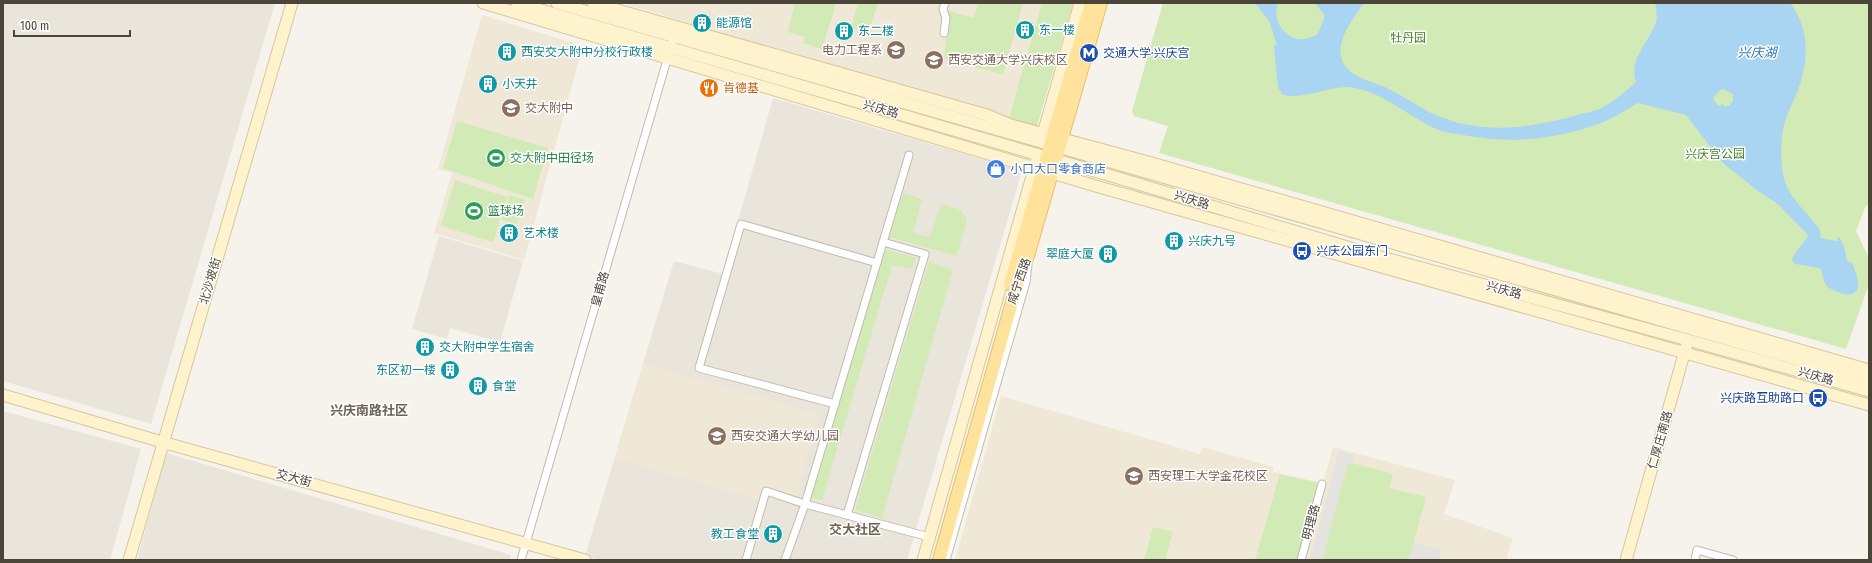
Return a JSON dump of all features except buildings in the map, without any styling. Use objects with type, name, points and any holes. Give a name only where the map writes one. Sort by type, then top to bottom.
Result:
[{"type":"main road","name":"咸宁西路","points":[[931,560],[1091,3]]},
{"type":"main road","name":"咸宁西路","points":[[1050,146],[1101,3]]},
{"type":"main road","name":"咸宁西路","points":[[939,560],[1018,281],[1028,256],[1043,170]]},
{"type":"street","name":"北沙坡街","points":[[129,560],[162,442],[292,3]]},
{"type":"street","points":[[483,3],[669,53],[1043,170],[1869,406]]},
{"type":"street","name":"兴庆路","points":[[517,3],[669,53],[1050,146],[1374,255],[1691,330],[1792,369],[1869,391]]},
{"type":"street","name":"兴庆路","points":[[557,3],[1050,146],[1869,380]]},
{"type":"street","points":[[593,3],[987,115],[1011,125],[1050,146],[1080,3]]},
{"type":"street","points":[[944,33],[946,18],[943,9],[945,3]]},
{"type":"street","name":"皇甫路","points":[[521,560],[674,36]]},
{"type":"street","points":[[785,560],[805,504],[909,155]]},
{"type":"street","points":[[922,560],[1043,170]]},
{"type":"street","points":[[835,404],[699,368],[741,224],[877,263]]},
{"type":"street","points":[[847,515],[925,254],[883,242]]},
{"type":"street","points":[[946,560],[1026,282],[1028,256]]},
{"type":"street","points":[[1691,330],[1869,370]]},
{"type":"street","name":"仁厚庄南路","points":[[1626,560],[1691,330]]},
{"type":"street","points":[[1792,369],[1809,388]]},
{"type":"street","name":"交大街","points":[[3,395],[162,442],[526,542],[585,560]]},
{"type":"street","name":"明理路","points":[[1301,560],[1322,484]]},
{"type":"street","points":[[746,560],[766,491],[805,504],[929,537]]},
{"type":"street","points":[[1695,560],[1697,550],[1733,560]]},
{"type":"shaded area","points":[[3,3],[275,3],[151,424],[3,381]]},
{"type":"shaded area","name":"西安交通大学兴庆校区","points":[[622,3],[1073,3],[1037,126]]},
{"type":"shaded area","name":"交大附中","points":[[482,15],[583,46],[524,260],[434,233],[452,173],[438,169]]},
{"type":"shaded area","points":[[773,98],[1022,171],[907,560],[600,560],[585,556],[674,261],[723,274]]},
{"type":"shaded area","points":[[439,236],[523,261],[500,342],[450,328],[447,339],[412,329]]},
{"type":"shaded area","name":"西安交通大学幼儿园","points":[[643,364],[819,414],[796,501],[766,492],[763,501],[615,458]]},
{"type":"shaded area","name":"西安理工大学金花校区","points":[[1001,396],[1200,454],[1203,447],[1274,467],[1273,472],[1323,483],[1333,447],[1455,480],[1444,514],[1513,538],[1506,560],[955,560]]},
{"type":"shaded area","points":[[3,411],[141,449],[110,560],[3,560]]},
{"type":"shaded area","points":[[1339,451],[1354,455],[1352,463],[1348,463],[1322,560],[1310,560]]},
{"type":"shaded area","points":[[166,453],[511,555],[510,560],[137,560]]},
{"type":"shaded area","points":[[1414,542],[1441,550],[1438,560],[1409,560]]},
{"type":"green space","points":[[795,3],[836,3],[822,49],[803,43],[805,37],[788,32]]},
{"type":"green space","points":[[858,3],[878,3],[868,33],[851,28]]},
{"type":"green space","points":[[978,3],[1023,3],[1003,75],[944,58],[949,11],[974,18]]},
{"type":"green space","points":[[1042,3],[1073,3],[1037,126],[1009,118]]},
{"type":"green space","name":"兴庆宫公园","points":[[1163,3],[1869,3],[1869,206],[1866,205],[1856,231],[1869,258],[1869,284],[1846,349],[1159,153],[1168,126],[1134,116],[1132,111]]},
{"type":"green space","name":"交大附中田径场","points":[[457,121],[548,148],[533,199],[443,168]]},
{"type":"green space","name":"篮球场","points":[[455,180],[507,197],[493,242],[441,226]]},
{"type":"green space","points":[[903,193],[922,199],[913,233],[930,237],[941,204],[961,210],[967,220],[957,256],[889,237]]},
{"type":"green space","points":[[509,195],[525,200],[517,224],[502,220]]},
{"type":"green space","points":[[881,248],[916,258],[911,269],[892,265],[822,500],[807,497]]},
{"type":"green space","points":[[929,262],[953,270],[882,518],[855,510]]},
{"type":"green space","points":[[1348,462],[1393,474],[1389,488],[1426,497],[1409,560],[1322,560]]},
{"type":"green space","points":[[1280,474],[1322,484],[1300,560],[1255,560]]},
{"type":"green space","points":[[1153,527],[1173,532],[1165,560],[1144,560]]},
{"type":"water","name":"兴庆湖","points":[[1255,3],[1278,3],[1276,10],[1277,17],[1282,29],[1292,37],[1306,39],[1318,34],[1325,16],[1315,3],[1364,3],[1347,28],[1340,50],[1341,57],[1348,69],[1360,77],[1387,88],[1428,112],[1459,123],[1493,128],[1527,126],[1561,120],[1600,109],[1616,99],[1636,82],[1634,73],[1637,58],[1657,20],[1655,3],[1790,3],[1797,13],[1801,23],[1806,45],[1806,56],[1802,79],[1783,129],[1781,151],[1783,174],[1790,192],[1820,230],[1821,238],[1838,241],[1837,236],[1842,241],[1847,261],[1852,263],[1858,280],[1857,290],[1854,293],[1848,294],[1835,291],[1826,285],[1820,268],[1796,264],[1792,261],[1794,255],[1808,235],[1778,204],[1758,191],[1723,163],[1686,115],[1638,103],[1616,116],[1598,124],[1560,135],[1512,140],[1479,138],[1445,132],[1428,125],[1389,101],[1367,91],[1355,88],[1338,88],[1311,94],[1292,96],[1283,95],[1278,87],[1274,45],[1277,45],[1269,21]],"holes":[[[1723,89],[1733,94],[1733,101],[1729,106],[1724,106],[1723,104],[1720,106],[1717,105],[1713,98]]]},
{"type":"place","name":"能源馆","points":[[702,23]]},
{"type":"place","name":"东一楼","points":[[1025,30]]},
{"type":"place","name":"东二楼","points":[[844,31]]},
{"type":"place","name":"电力工程系","points":[[896,50]]},
{"type":"place","name":"西安交大附中分校行政楼","points":[[507,52]]},
{"type":"place","name":"交通大学·兴庆宫","points":[[1089,53]]},
{"type":"place","name":"西安交通大学兴庆校区","points":[[934,60]]},
{"type":"place","name":"小天井","points":[[488,84]]},
{"type":"place","name":"肯德基","points":[[709,88]]},
{"type":"place","name":"交大附中","points":[[511,108]]},
{"type":"place","name":"交大附中田径场","points":[[496,158]]},
{"type":"place","name":"小口大口零食商店","points":[[996,169]]},
{"type":"place","name":"篮球场","points":[[474,211]]},
{"type":"place","name":"艺术楼","points":[[509,233]]},
{"type":"place","name":"兴庆九号","points":[[1174,241]]},
{"type":"place","name":"兴庆公园东门","points":[[1302,251]]},
{"type":"place","name":"翠庭大厦","points":[[1108,254]]},
{"type":"place","name":"交大附中学生宿舍","points":[[425,347]]},
{"type":"place","name":"东区初一楼","points":[[450,370]]},
{"type":"place","name":"食堂","points":[[478,386]]},
{"type":"place","name":"兴庆路互助路口","points":[[1818,398]]},
{"type":"place","name":"西安交通大学幼儿园","points":[[717,436]]},
{"type":"place","name":"西安理工大学金花校区","points":[[1134,476]]},
{"type":"place","name":"教工食堂","points":[[773,534]]},
{"type":"district","name":"兴庆南路社区","points":[[369,410]]},
{"type":"district","name":"交大社区","points":[[855,529]]},
{"type":"park label","name":"牡丹园","points":[[1408,38]]}]
